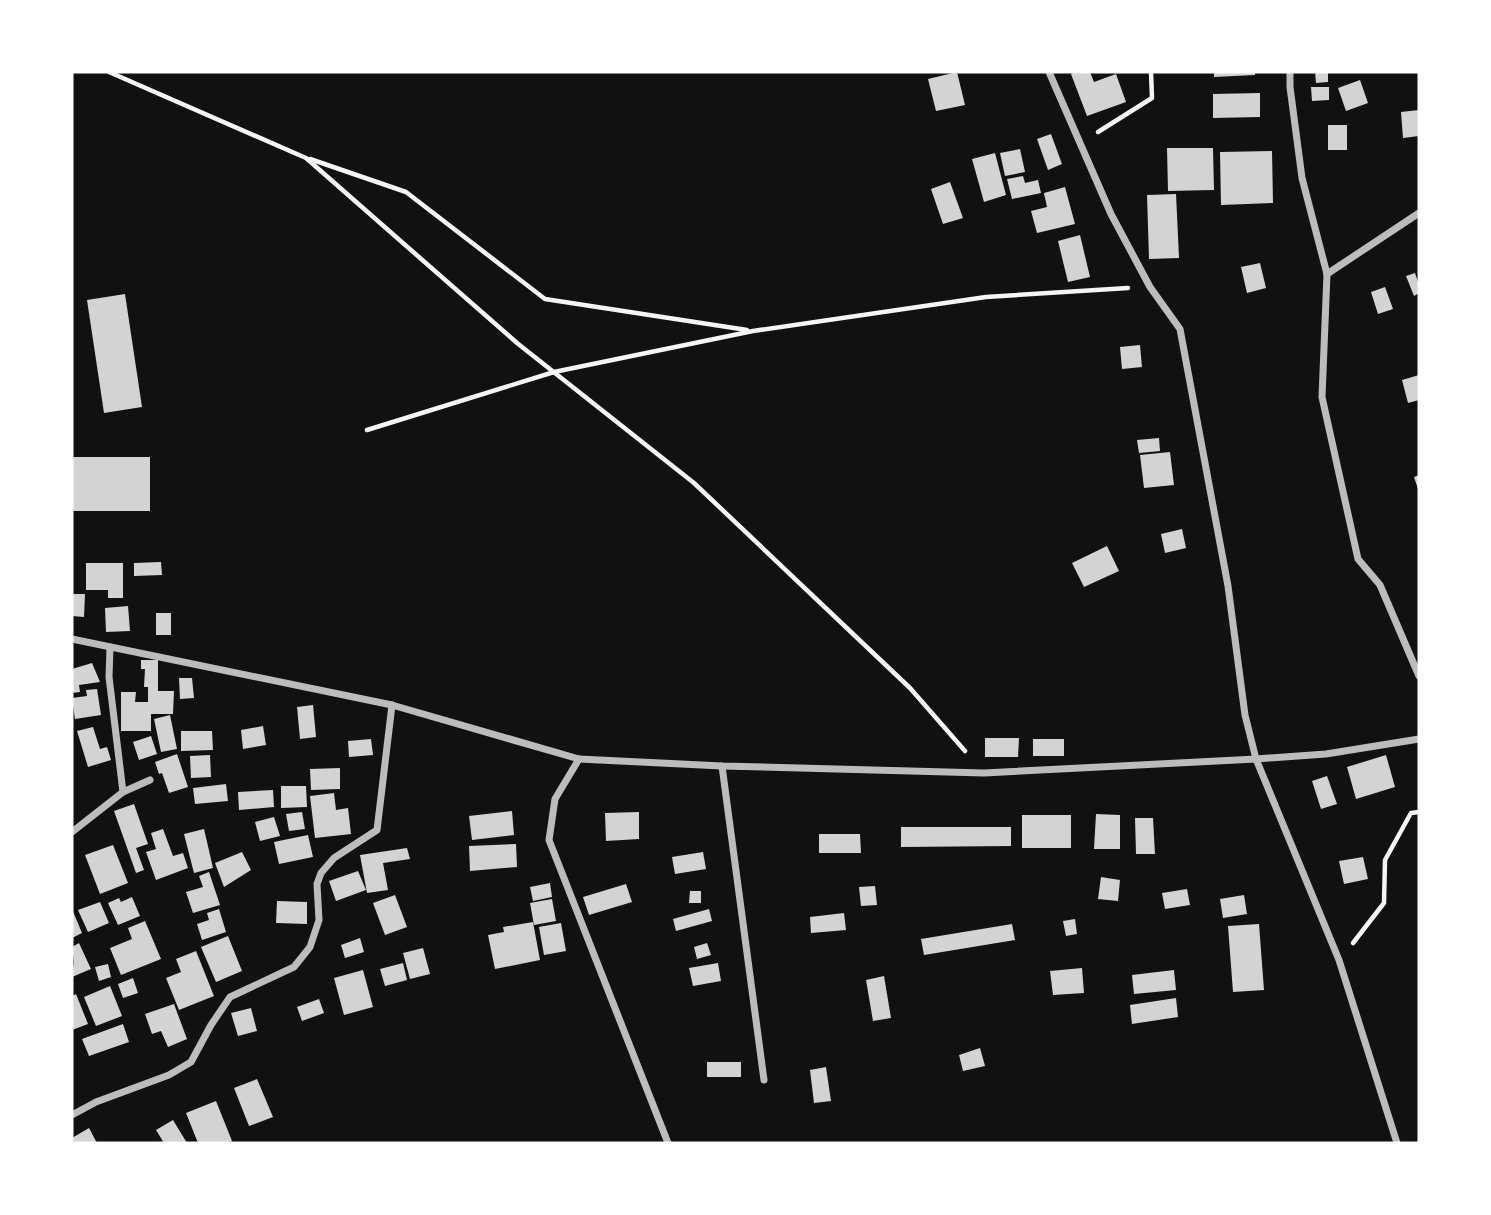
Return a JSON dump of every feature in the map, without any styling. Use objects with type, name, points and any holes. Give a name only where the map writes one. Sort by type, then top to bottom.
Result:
[{"type":"street","points":[[1049,72],[1111,214],[1150,287],[1180,329],[1228,586],[1245,715],[1256,759],[1339,960],[1397,1143]]},
{"type":"street","points":[[1290,72],[1302,178],[1327,274],[1322,397],[1358,559],[1380,585],[1419,676]]},
{"type":"street","points":[[1327,274],[1419,213]]},
{"type":"street","points":[[72,639],[392,705],[579,759],[984,773],[1326,754],[1419,739]]},
{"type":"street","points":[[110,647],[109,677],[123,792]]},
{"type":"street","points":[[72,1115],[96,1102],[169,1076],[191,1062],[230,997],[294,967],[310,947],[319,920],[317,884],[321,873],[334,858],[377,830],[392,705]]},
{"type":"street","points":[[579,759],[555,799],[549,840],[668,1143]]},
{"type":"street","points":[[722,766],[764,1080]]},
{"type":"street","points":[[72,832],[123,792],[150,780]]},
{"type":"path","points":[[109,72],[306,158],[406,192],[545,299],[753,331]]},
{"type":"path","points":[[1079,144],[1152,98],[1151,72]]},
{"type":"path","points":[[306,158],[554,372],[694,483],[910,688],[984,773]]},
{"type":"path","points":[[367,430],[554,372],[753,331],[986,297],[1150,287]]},
{"type":"path","points":[[1339,960],[1384,903],[1385,860],[1411,813],[1419,813]]},
{"type":"building","points":[[957,72],[965,105],[936,111],[928,79]]},
{"type":"building","points":[[1090,72],[1094,82],[1116,74],[1126,102],[1087,116],[1071,74]]},
{"type":"building","points":[[1214,72],[1255,72],[1255,75],[1214,77]]},
{"type":"building","points":[[1315,72],[1328,72],[1328,82],[1316,83]]},
{"type":"building","points":[[1360,80],[1368,103],[1346,111],[1338,88]]},
{"type":"building","points":[[1311,87],[1329,87],[1329,100],[1312,101]]},
{"type":"building","points":[[1260,93],[1260,117],[1213,118],[1213,94]]},
{"type":"building","points":[[1419,110],[1419,136],[1403,138],[1401,112]]},
{"type":"building","points":[[1328,125],[1347,125],[1347,150],[1328,150]]},
{"type":"building","points":[[1051,134],[1062,164],[1048,170],[1037,139]]},
{"type":"building","points":[[1167,148],[1213,148],[1214,190],[1168,191]]},
{"type":"building","points":[[1020,149],[1025,172],[1005,176],[1000,153]]},
{"type":"building","points":[[1272,151],[1273,203],[1221,205],[1220,152]]},
{"type":"building","points":[[995,153],[1006,195],[984,202],[972,159]]},
{"type":"building","points":[[1023,176],[1025,183],[1038,180],[1041,193],[1012,199],[1007,179]]},
{"type":"building","points":[[950,182],[963,218],[943,224],[931,189]]},
{"type":"building","points":[[1065,187],[1075,224],[1037,233],[1031,211],[1047,207],[1044,193]]},
{"type":"building","points":[[1176,194],[1179,258],[1149,259],[1147,195]]},
{"type":"building","points":[[1080,235],[1090,277],[1068,282],[1058,241]]},
{"type":"building","points":[[1260,263],[1266,288],[1247,293],[1241,267]]},
{"type":"building","points":[[1415,273],[1419,293],[1414,296],[1406,276]]},
{"type":"building","points":[[1385,287],[1393,309],[1378,314],[1371,292]]},
{"type":"building","points":[[125,294],[142,407],[104,413],[87,300]]},
{"type":"building","points":[[1140,345],[1142,367],[1122,369],[1120,347]]},
{"type":"building","points":[[1419,375],[1419,400],[1408,403],[1402,380]]},
{"type":"building","points":[[1159,438],[1160,451],[1139,453],[1137,440]]},
{"type":"building","points":[[1170,452],[1174,485],[1144,488],[1140,455]]},
{"type":"building","points":[[72,457],[150,457],[150,511],[72,511]]},
{"type":"building","points":[[1419,475],[1419,492],[1414,477]]},
{"type":"building","points":[[1182,529],[1186,548],[1165,553],[1161,534]]},
{"type":"building","points":[[1107,546],[1119,571],[1084,587],[1072,563]]},
{"type":"building","points":[[161,562],[162,575],[134,576],[134,563]]},
{"type":"building","points":[[86,563],[123,563],[123,598],[108,598],[108,590],[86,590]]},
{"type":"building","points":[[72,594],[85,594],[84,617],[72,616]]},
{"type":"building","points":[[128,606],[130,631],[106,632],[105,608]]},
{"type":"building","points":[[156,613],[171,613],[171,635],[156,635]]},
{"type":"building","points":[[141,660],[158,660],[158,691],[174,691],[173,714],[151,714],[151,731],[121,731],[121,692],[136,692],[135,702],[148,702],[148,687],[144,687],[145,669],[141,669]]},
{"type":"building","points":[[92,663],[100,682],[79,685],[80,692],[72,693],[72,669]]},
{"type":"building","points":[[179,678],[192,678],[194,698],[180,699]]},
{"type":"building","points":[[97,689],[101,715],[75,719],[72,698],[87,696],[86,690]]},
{"type":"building","points":[[313,705],[316,737],[300,739],[297,707]]},
{"type":"building","points":[[170,715],[177,749],[161,752],[154,719]]},
{"type":"building","points":[[263,726],[266,745],[243,749],[241,730]]},
{"type":"building","points":[[93,727],[100,749],[107,747],[111,760],[88,767],[77,731]]},
{"type":"building","points":[[181,731],[212,731],[213,750],[181,751]]},
{"type":"building","points":[[151,736],[157,754],[139,760],[133,742]]},
{"type":"building","points":[[985,738],[1019,738],[1018,757],[985,757]]},
{"type":"building","points":[[371,739],[373,755],[349,757],[348,741]]},
{"type":"building","points":[[1033,739],[1064,739],[1064,756],[1033,756]]},
{"type":"building","points":[[177,754],[188,787],[169,793],[155,762]]},
{"type":"building","points":[[210,755],[211,777],[191,778],[190,756]]},
{"type":"building","points":[[1386,755],[1395,787],[1356,799],[1347,767]]},
{"type":"building","points":[[340,768],[340,789],[311,790],[310,769]]},
{"type":"building","points":[[1327,776],[1337,804],[1321,809],[1312,781]]},
{"type":"building","points":[[226,784],[228,801],[195,804],[193,788]]},
{"type":"building","points":[[281,786],[306,786],[307,807],[281,808]]},
{"type":"building","points":[[273,790],[274,807],[239,810],[238,792]]},
{"type":"building","points":[[334,793],[336,810],[348,808],[351,834],[315,838],[310,796]]},
{"type":"building","points":[[134,804],[148,844],[136,848],[144,870],[136,873],[114,811]]},
{"type":"building","points":[[512,811],[514,835],[472,840],[469,816]]},
{"type":"building","points":[[302,812],[305,829],[289,831],[286,814]]},
{"type":"building","points":[[639,812],[639,839],[606,841],[605,813]]},
{"type":"building","points":[[1096,814],[1120,815],[1120,849],[1094,849]]},
{"type":"building","points":[[1022,815],[1071,815],[1071,848],[1022,848]]},
{"type":"building","points":[[274,817],[280,836],[260,841],[255,822]]},
{"type":"building","points":[[1135,818],[1153,818],[1155,854],[1136,854]]},
{"type":"building","points":[[901,827],[1011,827],[1011,846],[901,847]]},
{"type":"building","points":[[163,829],[173,856],[183,853],[188,868],[156,880],[146,852],[156,849],[151,833]]},
{"type":"building","points":[[204,829],[213,868],[194,873],[184,834]]},
{"type":"building","points":[[819,834],[860,834],[861,853],[819,853]]},
{"type":"building","points":[[308,835],[313,857],[279,864],[274,842]]},
{"type":"building","points":[[516,844],[517,867],[470,871],[469,846]]},
{"type":"building","points":[[113,845],[128,883],[100,894],[85,855]]},
{"type":"building","points":[[407,848],[410,859],[383,863],[388,890],[367,893],[360,855]]},
{"type":"building","points":[[242,852],[251,870],[224,887],[215,863]]},
{"type":"building","points":[[703,852],[706,869],[675,874],[672,857]]},
{"type":"building","points":[[1363,857],[1368,879],[1344,884],[1339,861]]},
{"type":"building","points":[[358,871],[366,890],[336,901],[329,881]]},
{"type":"building","points":[[209,872],[220,905],[193,913],[186,892],[203,887],[199,876]]},
{"type":"building","points":[[1101,877],[1120,880],[1118,901],[1098,899]]},
{"type":"building","points":[[550,883],[552,897],[533,901],[530,887]]},
{"type":"building","points":[[626,884],[632,902],[589,915],[583,897]]},
{"type":"building","points":[[875,886],[877,905],[861,906],[859,887]]},
{"type":"building","points":[[1187,889],[1190,905],[1165,909],[1162,893]]},
{"type":"building","points":[[690,891],[701,891],[701,903],[689,903]]},
{"type":"building","points":[[395,895],[407,927],[385,935],[373,903]]},
{"type":"building","points":[[1244,895],[1247,914],[1223,918],[1220,899]]},
{"type":"building","points":[[132,897],[140,916],[118,925],[108,903],[119,898],[121,902]]},
{"type":"building","points":[[552,899],[556,921],[534,925],[530,903]]},
{"type":"building","points":[[277,901],[307,902],[307,924],[276,923]]},
{"type":"building","points":[[100,902],[109,923],[88,932],[78,910]]},
{"type":"building","points":[[72,909],[82,933],[72,938]]},
{"type":"building","points":[[219,909],[226,932],[202,940],[197,924],[209,920],[207,913]]},
{"type":"building","points":[[709,909],[712,921],[676,931],[673,919]]},
{"type":"building","points":[[844,913],[846,930],[811,933],[810,917]]},
{"type":"building","points":[[1075,919],[1077,934],[1066,936],[1063,921]]},
{"type":"building","points":[[145,921],[161,959],[121,975],[110,948],[132,939],[128,928]]},
{"type":"building","points":[[533,922],[540,960],[495,969],[488,935],[504,932],[503,927]]},
{"type":"building","points":[[561,923],[566,951],[544,955],[539,927]]},
{"type":"building","points":[[1012,924],[1015,940],[924,955],[921,939]]},
{"type":"building","points":[[1259,924],[1264,990],[1233,992],[1228,926]]},
{"type":"building","points":[[228,936],[242,971],[216,982],[201,947]]},
{"type":"building","points":[[360,938],[364,952],[345,958],[341,945]]},
{"type":"building","points":[[79,943],[91,969],[72,977],[72,947]]},
{"type":"building","points":[[707,943],[711,955],[697,959],[694,947]]},
{"type":"building","points":[[423,948],[430,974],[410,979],[403,953]]},
{"type":"building","points":[[196,951],[214,996],[179,1010],[166,978],[181,972],[176,959]]},
{"type":"building","points":[[403,963],[407,980],[385,986],[380,969]]},
{"type":"building","points":[[718,963],[721,981],[693,986],[689,968]]},
{"type":"building","points":[[108,964],[111,977],[99,981],[95,967]]},
{"type":"building","points":[[1082,968],[1084,993],[1053,995],[1050,971]]},
{"type":"building","points":[[363,970],[373,1007],[344,1015],[334,978]]},
{"type":"building","points":[[1174,970],[1176,990],[1134,994],[1132,975]]},
{"type":"building","points":[[884,976],[891,1018],[873,1021],[866,980]]},
{"type":"building","points":[[133,978],[138,993],[123,998],[118,984]]},
{"type":"building","points":[[110,986],[122,1016],[96,1026],[84,997]]},
{"type":"building","points":[[76,994],[88,1024],[72,1030],[72,996]]},
{"type":"building","points":[[1176,998],[1178,1017],[1132,1024],[1130,1005]]},
{"type":"building","points":[[319,999],[324,1013],[302,1021],[297,1007]]},
{"type":"building","points":[[174,1004],[187,1039],[168,1047],[161,1031],[152,1034],[145,1014]]},
{"type":"building","points":[[251,1008],[257,1031],[238,1036],[231,1013]]},
{"type":"building","points":[[123,1024],[129,1042],[89,1056],[82,1039]]},
{"type":"building","points":[[980,1048],[985,1066],[963,1071],[959,1055]]},
{"type":"building","points":[[707,1062],[741,1062],[741,1077],[707,1077]]},
{"type":"building","points":[[826,1067],[831,1101],[814,1103],[810,1070]]},
{"type":"building","points":[[257,1079],[273,1117],[249,1126],[234,1088]]},
{"type":"building","points":[[216,1101],[232,1141],[198,1143],[186,1113]]},
{"type":"building","points":[[173,1120],[187,1143],[164,1143],[156,1130]]},
{"type":"building","points":[[89,1128],[97,1143],[72,1143],[72,1138]]}]
